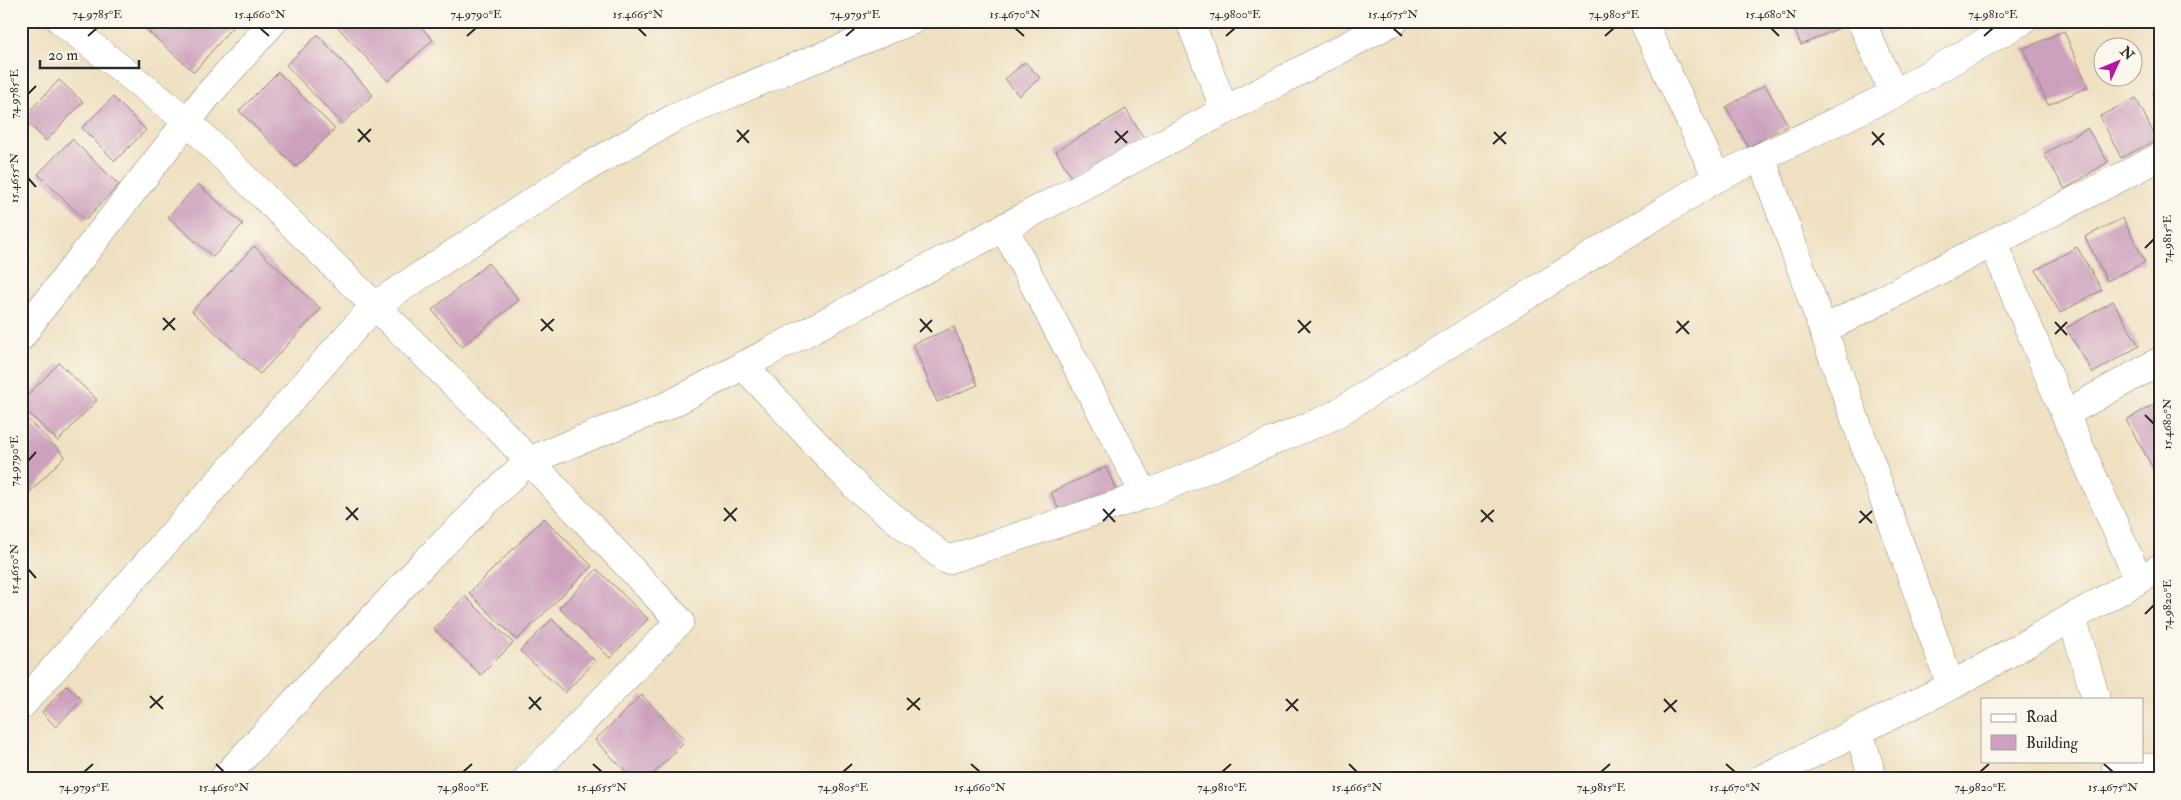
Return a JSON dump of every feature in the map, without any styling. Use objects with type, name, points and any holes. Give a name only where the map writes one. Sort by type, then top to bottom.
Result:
[{"type":"street","points":[[61,21],[186,121],[488,417],[528,462],[680,621],[527,779]]},
{"type":"street","points":[[21,337],[38,312],[186,121],[274,21]]},
{"type":"street","points":[[21,706],[374,306],[574,175],[674,118],[782,72],[911,21]]},
{"type":"street","points":[[1190,21],[1225,111]]},
{"type":"street","points":[[223,779],[425,562],[528,462],[668,405],[1394,21]]},
{"type":"street","points":[[1643,21],[1717,178]]},
{"type":"street","points":[[1861,21],[1894,94]]},
{"type":"street","points":[[743,366],[858,489],[946,560],[1145,495],[1331,417],[1717,178],[1894,94],[2022,21]]},
{"type":"street","points":[[1761,157],[1951,686]]},
{"type":"street","points":[[1823,330],[2160,157]]},
{"type":"street","points":[[1004,228],[1145,495]]},
{"type":"street","points":[[1761,779],[1951,686],[2150,574],[2065,414],[1993,243]]},
{"type":"street","points":[[2065,414],[2160,361]]},
{"type":"street","points":[[2072,617],[2096,698]]},
{"type":"street","points":[[1859,731],[1874,779]]},
{"type":"street","points":[[2117,769],[2160,768]]},
{"type":"building","points":[[146,21],[229,21],[234,25],[194,72],[142,26]]},
{"type":"building","points":[[332,21],[416,21],[433,40],[388,81]]},
{"type":"building","points":[[1791,21],[1855,21],[1801,45]]},
{"type":"building","points":[[2064,31],[2088,87],[2048,105],[2023,49]]},
{"type":"building","points":[[318,35],[373,95],[342,124],[286,65]]},
{"type":"building","points":[[1025,62],[1040,78],[1019,96],[1005,79]]},
{"type":"building","points":[[278,72],[335,129],[296,167],[239,111]]},
{"type":"building","points":[[59,80],[83,102],[46,141],[23,118]]},
{"type":"building","points":[[1765,85],[1788,125],[1748,147],[1726,107]]},
{"type":"building","points":[[2160,89],[2160,104],[2153,93]]},
{"type":"building","points":[[113,97],[146,130],[115,161],[82,128]]},
{"type":"building","points":[[2136,98],[2157,140],[2121,158],[2100,116]]},
{"type":"building","points":[[1126,109],[1144,139],[1074,182],[1056,151]]},
{"type":"building","points":[[2087,128],[2108,162],[2065,189],[2044,154]]},
{"type":"building","points":[[72,139],[119,185],[85,220],[38,174]]},
{"type":"building","points":[[198,184],[243,224],[213,257],[168,217]]},
{"type":"building","points":[[2123,218],[2145,262],[2107,281],[2085,237]]},
{"type":"building","points":[[254,246],[321,309],[260,374],[192,311]]},
{"type":"building","points":[[2077,247],[2102,290],[2060,313],[2036,270]]},
{"type":"building","points":[[488,263],[519,300],[462,347],[432,310]]},
{"type":"building","points":[[2113,301],[2139,346],[2093,373],[2066,328]]},
{"type":"building","points":[[954,327],[978,385],[937,402],[913,344]]},
{"type":"building","points":[[59,363],[97,400],[58,441],[21,406],[21,402]]},
{"type":"building","points":[[2160,401],[2160,466],[2154,470],[2126,420]]},
{"type":"building","points":[[27,419],[65,456],[29,493],[21,485],[21,425]]},
{"type":"building","points":[[1106,467],[1118,495],[1063,520],[1051,492]]},
{"type":"building","points":[[544,518],[592,566],[517,640],[469,593]]},
{"type":"building","points":[[597,569],[648,619],[610,658],[559,608]]},
{"type":"building","points":[[465,596],[513,643],[481,675],[434,629]]},
{"type":"building","points":[[552,619],[595,661],[565,693],[520,651]]},
{"type":"building","points":[[67,685],[82,700],[56,727],[42,712]]},
{"type":"building","points":[[642,695],[686,741],[648,779],[633,779],[595,740]]}]
